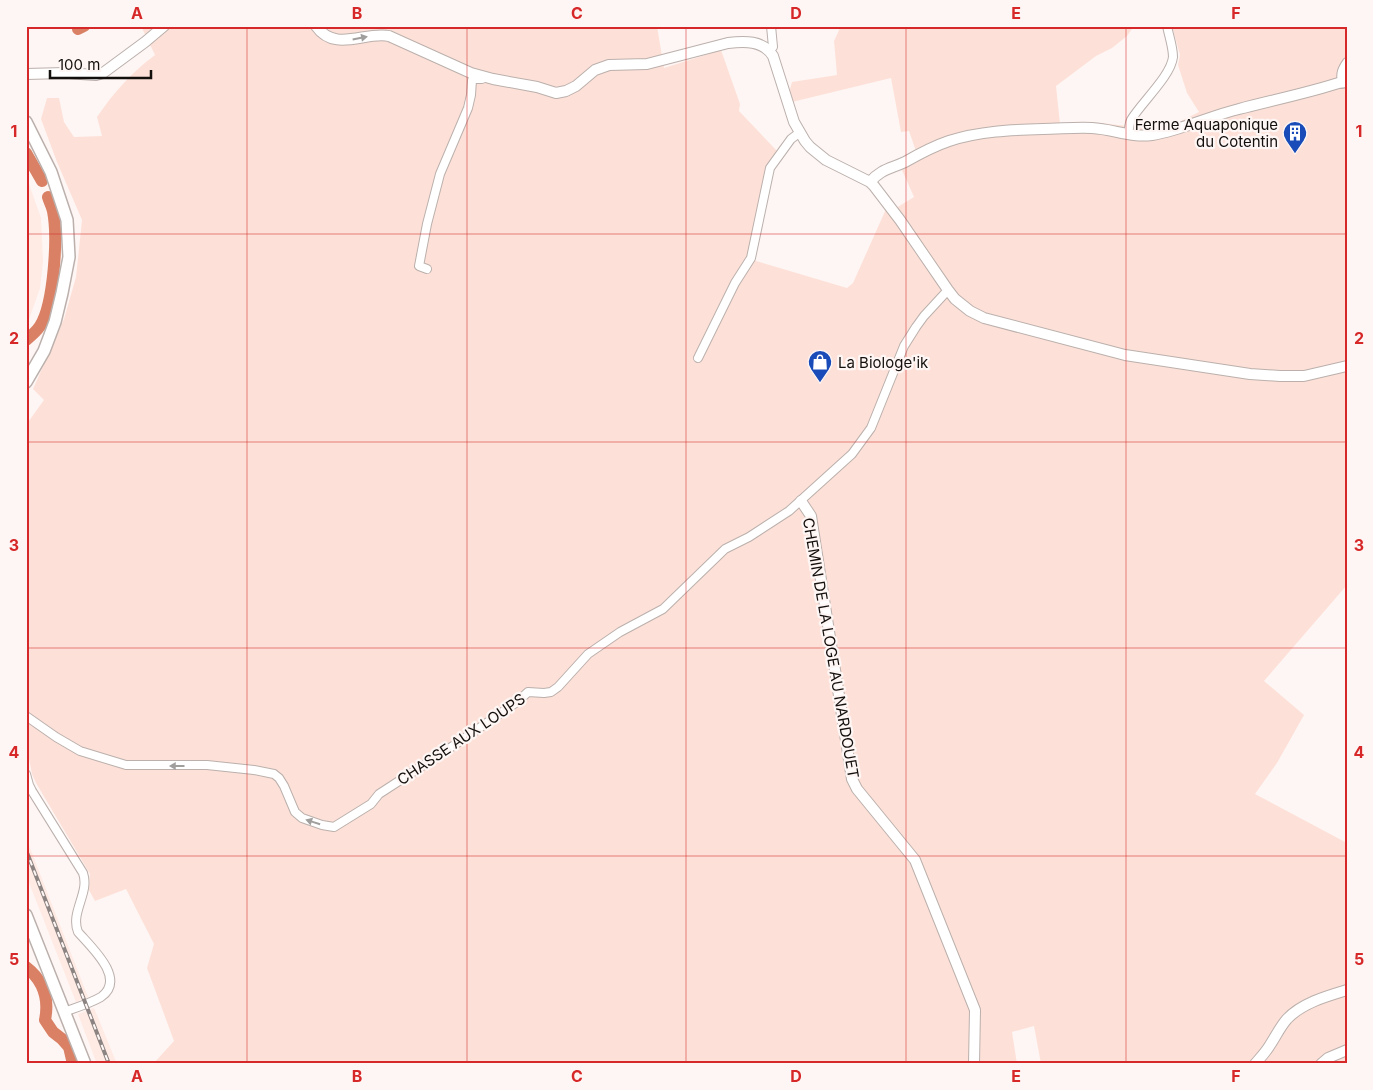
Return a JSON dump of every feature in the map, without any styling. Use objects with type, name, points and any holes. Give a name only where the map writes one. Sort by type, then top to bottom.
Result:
[{"type":"main road","points":[[26,122],[51,172],[67,220],[68,257],[56,322],[44,352],[26,382]]},
{"type":"main road","points":[[26,915],[85,1064]]},
{"type":"street","points":[[26,74],[65,73],[96,75],[103,73],[164,26]]},
{"type":"street","points":[[316,26],[325,34],[338,40],[354,40],[380,34],[389,36],[471,73],[553,92],[562,92],[576,86],[595,70],[609,65],[647,64],[728,43],[754,43],[770,50],[794,122],[799,133],[810,147],[826,160],[870,182],[874,186],[948,290],[970,311],[984,318],[1125,354],[1231,371],[1280,376],[1304,376],[1347,366]]},
{"type":"street","points":[[770,50],[773,47],[771,26]]},
{"type":"street","points":[[1128,135],[1130,121],[1171,65],[1173,59],[1167,26]]},
{"type":"street","points":[[870,182],[882,171],[947,141],[981,133],[1012,130],[1089,128],[1144,136],[1170,130],[1238,109],[1344,82],[1340,77],[1347,62]]},
{"type":"street","points":[[427,269],[419,266],[427,224],[440,174],[468,108],[472,95],[472,80],[474,78],[493,79]]},
{"type":"street","points":[[698,358],[735,283],[751,258],[770,168],[791,139],[799,133]]},
{"type":"street","name":"CHASSE AUX LOUPS","points":[[26,716],[80,751],[126,765],[207,765],[274,774],[284,786],[295,812],[302,818],[322,826],[334,827],[371,804],[379,794],[456,744],[517,702],[528,692],[551,692],[597,646],[663,608],[673,600],[725,549],[789,512],[852,454],[871,428],[904,346],[924,316],[948,290]]},
{"type":"street","name":"CHEMIN DE LA LOGE AU NARDOUET","points":[[801,501],[811,516],[852,779],[857,789],[915,860],[976,1010],[974,1064]]},
{"type":"street","points":[[26,774],[32,791],[83,873],[85,882],[76,918],[76,927],[78,932],[105,964],[110,975],[108,989],[100,998],[64,1012]]},
{"type":"street","points":[[1255,1064],[1270,1047],[1281,1026],[1289,1017],[1327,996],[1347,990]]},
{"type":"street","points":[[1322,1064],[1328,1058],[1347,1050]]},
{"type":"shaded area","points":[[141,26],[657,26],[664,68],[721,50],[740,104],[739,111],[777,151],[764,175],[748,255],[756,261],[847,288],[853,283],[886,209],[896,208],[914,197],[902,170],[919,160],[909,131],[901,132],[891,78],[792,102],[789,93],[792,82],[837,75],[834,41],[840,28],[847,26],[1134,26],[1127,36],[1112,48],[1096,56],[1056,86],[1060,124],[1091,122],[1145,128],[1177,123],[1199,112],[1187,93],[1178,65],[1180,55],[1172,26],[1347,26],[1347,585],[1264,681],[1304,715],[1277,763],[1255,794],[1347,843],[1347,1064],[1041,1064],[1034,1026],[1012,1032],[1017,1064],[153,1064],[174,1041],[147,968],[154,944],[126,889],[95,901],[89,890],[90,874],[32,774],[26,743],[26,425],[44,400],[33,389],[64,319],[76,277],[82,220],[41,119],[47,98],[59,98],[64,122],[74,137],[102,136],[97,117],[123,83],[155,55]]},
{"type":"shaded area","points":[[26,176],[41,218],[43,262],[40,288],[26,324]]},
{"type":"shaded area","points":[[26,838],[88,997],[76,1002],[26,875]]},
{"type":"shaded area","points":[[94,1008],[117,1064],[97,1064],[78,1014]]},
{"type":"waterway","points":[[78,29],[84,26]]},
{"type":"waterway","points":[[26,153],[42,181]]},
{"type":"waterway","points":[[26,340],[40,326],[45,316],[52,287],[55,237],[53,211],[48,197]]},
{"type":"waterway","points":[[26,967],[37,978],[44,991],[46,1005],[45,1020],[53,1032],[69,1047],[73,1064]]},
{"type":"railway","points":[[26,850],[109,1064]]},
{"type":"place","name":"Ferme Aquaponique du Cotentin","points":[[1295,154]]},
{"type":"place","name":"La Biologe'ik","points":[[820,383]]}]
